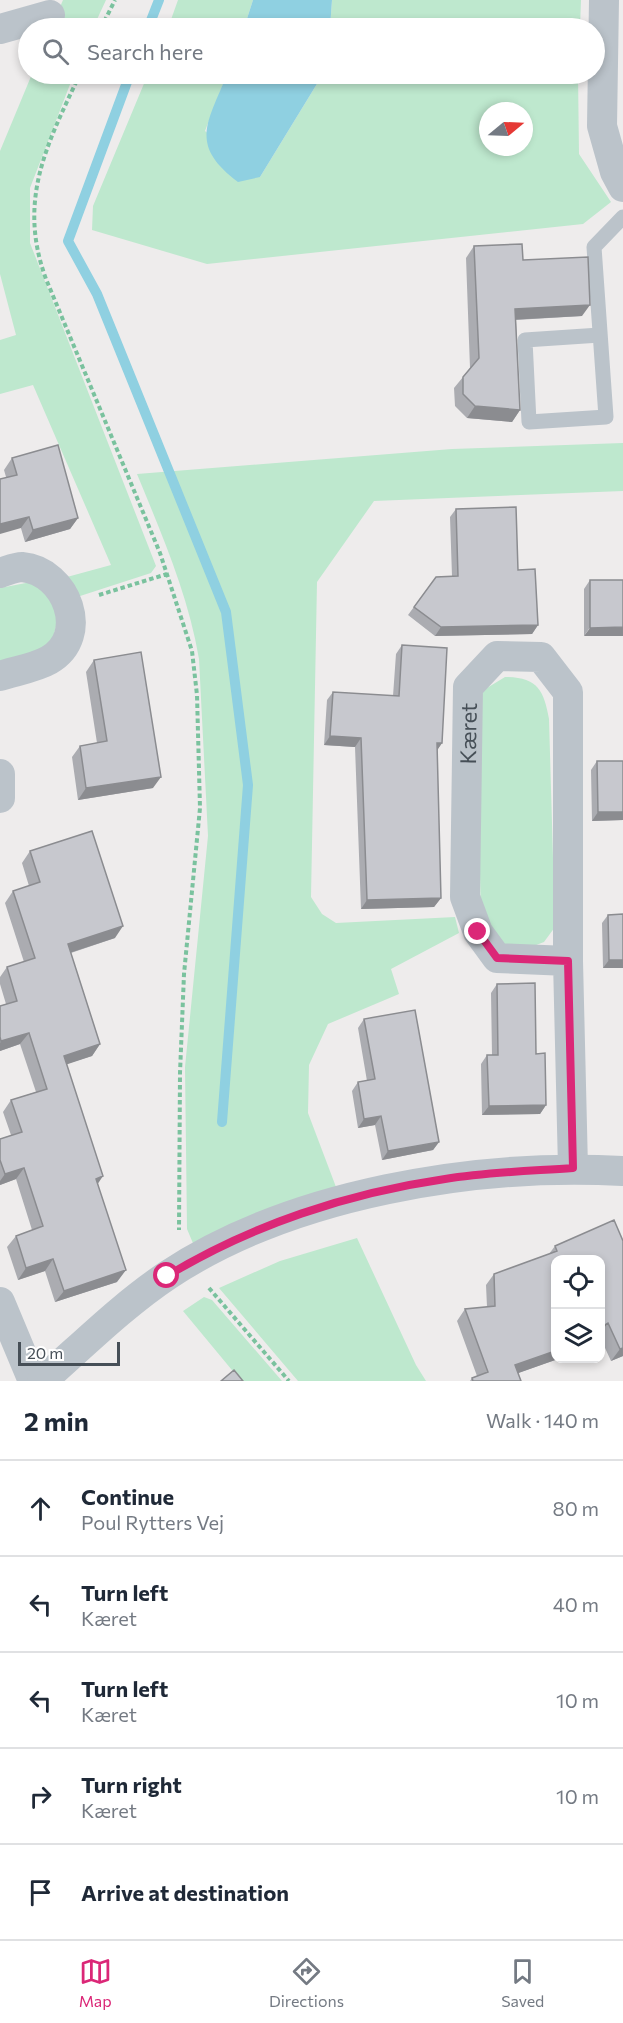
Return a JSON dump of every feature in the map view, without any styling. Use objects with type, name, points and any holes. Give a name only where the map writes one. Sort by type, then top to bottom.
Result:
[{"type":"street","points":[[604,0],[604,18]]},
{"type":"street","points":[[39,18],[50,15]]},
{"type":"street","points":[[0,29],[18,24]]},
{"type":"street","points":[[603,84],[602,126],[615,172],[623,187]]},
{"type":"street","points":[[0,573],[20,567],[46,574],[61,588],[68,603],[71,620],[67,637],[60,650],[49,660],[0,676]]},
{"type":"street","name":"Kæret","points":[[568,961],[497,958],[478,932],[465,897],[468,687],[497,656],[541,657],[568,692],[568,961],[573,1168]]},
{"type":"street","points":[[0,774],[0,798]]},
{"type":"street","points":[[42,1381],[135,1300],[187,1264],[279,1221],[366,1194],[447,1178],[573,1168],[623,1171]]},
{"type":"street","points":[[0,1302],[33,1381]]},
{"type":"lane","points":[[600,335],[525,340],[529,422],[606,417],[594,247],[623,217]]},
{"type":"path","points":[[106,18],[115,0]]},
{"type":"path","points":[[76,84],[40,170],[32,216],[34,237],[46,279],[167,574],[192,651],[200,755],[200,808],[184,974],[180,1072],[179,1230],[187,1264]]},
{"type":"path","points":[[68,603],[167,574]]},
{"type":"path","points":[[216,1280],[207,1285],[288,1381]]},
{"type":"green space","points":[[63,0],[106,0],[98,18],[55,18]]},
{"type":"green space","points":[[178,0],[253,0],[247,18],[172,18]]},
{"type":"green space","points":[[332,0],[581,0],[580,18],[331,18]]},
{"type":"green space","points":[[28,84],[70,84],[30,188],[30,243],[156,566],[151,573],[77,597],[67,577],[111,565],[33,385],[0,394],[0,340],[16,335],[0,274],[0,151]]},
{"type":"green space","points":[[144,84],[223,84],[205,131],[260,177],[317,84],[578,84],[579,154],[611,202],[583,224],[207,264],[92,230],[93,206]]},
{"type":"green space","points":[[623,443],[623,491],[374,501],[317,582],[311,897],[322,914],[336,923],[455,917],[459,933],[391,969],[399,994],[328,1024],[309,1065],[308,1113],[336,1187],[195,1248],[187,1229],[185,1067],[208,836],[199,659],[181,588],[137,474],[452,449]]},
{"type":"green space","points":[[31,582],[45,591],[59,616],[50,648],[0,665],[0,588]]},
{"type":"green space","points":[[505,677],[525,679],[537,687],[545,700],[549,719],[555,927],[544,942],[531,947],[515,948],[500,943],[481,918],[476,707],[482,691]]},
{"type":"green space","points":[[357,1238],[416,1365],[426,1381],[298,1381],[219,1288],[280,1261]]},
{"type":"green space","points":[[204,1297],[212,1300],[282,1381],[241,1381],[183,1311]]},
{"type":"water","points":[[253,0],[332,0],[331,18],[247,18]]},
{"type":"water","points":[[223,84],[317,84],[260,177],[238,182],[222,168],[208,144],[207,132]]},
{"type":"building","points":[[522,244],[523,260],[588,257],[590,305],[515,309],[520,410],[475,406],[463,394],[463,377],[479,358],[474,246]]},
{"type":"building","points":[[58,445],[78,518],[33,530],[29,517],[0,524],[0,479],[17,475],[12,458]]},
{"type":"building","points":[[516,507],[518,570],[535,569],[538,625],[441,627],[414,607],[436,577],[458,576],[456,509]]},
{"type":"building","points":[[590,580],[623,580],[623,627],[590,628]]},
{"type":"building","points":[[402,645],[447,648],[442,743],[437,743],[441,898],[367,900],[361,738],[330,736],[333,692],[399,696]]},
{"type":"building","points":[[141,652],[161,777],[86,788],[80,746],[107,741],[94,660]]},
{"type":"building","points":[[597,761],[623,761],[623,812],[598,812]]},
{"type":"building","points":[[92,831],[123,926],[68,944],[100,1044],[64,1056],[103,1176],[96,1179],[126,1270],[64,1291],[53,1259],[26,1268],[16,1236],[43,1226],[24,1168],[5,1174],[0,1160],[0,1139],[22,1132],[11,1100],[47,1089],[29,1033],[1,1041],[0,1006],[17,1001],[7,967],[35,958],[13,891],[40,882],[30,851]]},
{"type":"building","points":[[623,914],[623,960],[609,960],[608,915]]},
{"type":"building","points":[[535,983],[536,1054],[545,1053],[546,1105],[489,1106],[487,1055],[498,1055],[497,984]]},
{"type":"building","points":[[415,1010],[439,1142],[388,1151],[381,1116],[364,1119],[358,1082],[375,1079],[364,1019]]},
{"type":"building","points":[[614,1220],[623,1241],[623,1348],[620,1349],[608,1323],[605,1325],[605,1255],[551,1255],[551,1352],[515,1365],[521,1381],[473,1381],[472,1378],[488,1372],[465,1309],[495,1306],[494,1274],[557,1251],[555,1246]]},
{"type":"building","points":[[234,1370],[243,1381],[221,1381]]},
{"type":"waterway","points":[[152,18],[159,0]]},
{"type":"waterway","points":[[126,84],[68,241],[97,294],[226,612],[248,785],[222,1122]]},
{"type":"route","points":[[167,1276],[243,1236],[279,1221],[366,1194],[447,1178],[573,1168],[568,961],[497,958],[478,932]]}]
